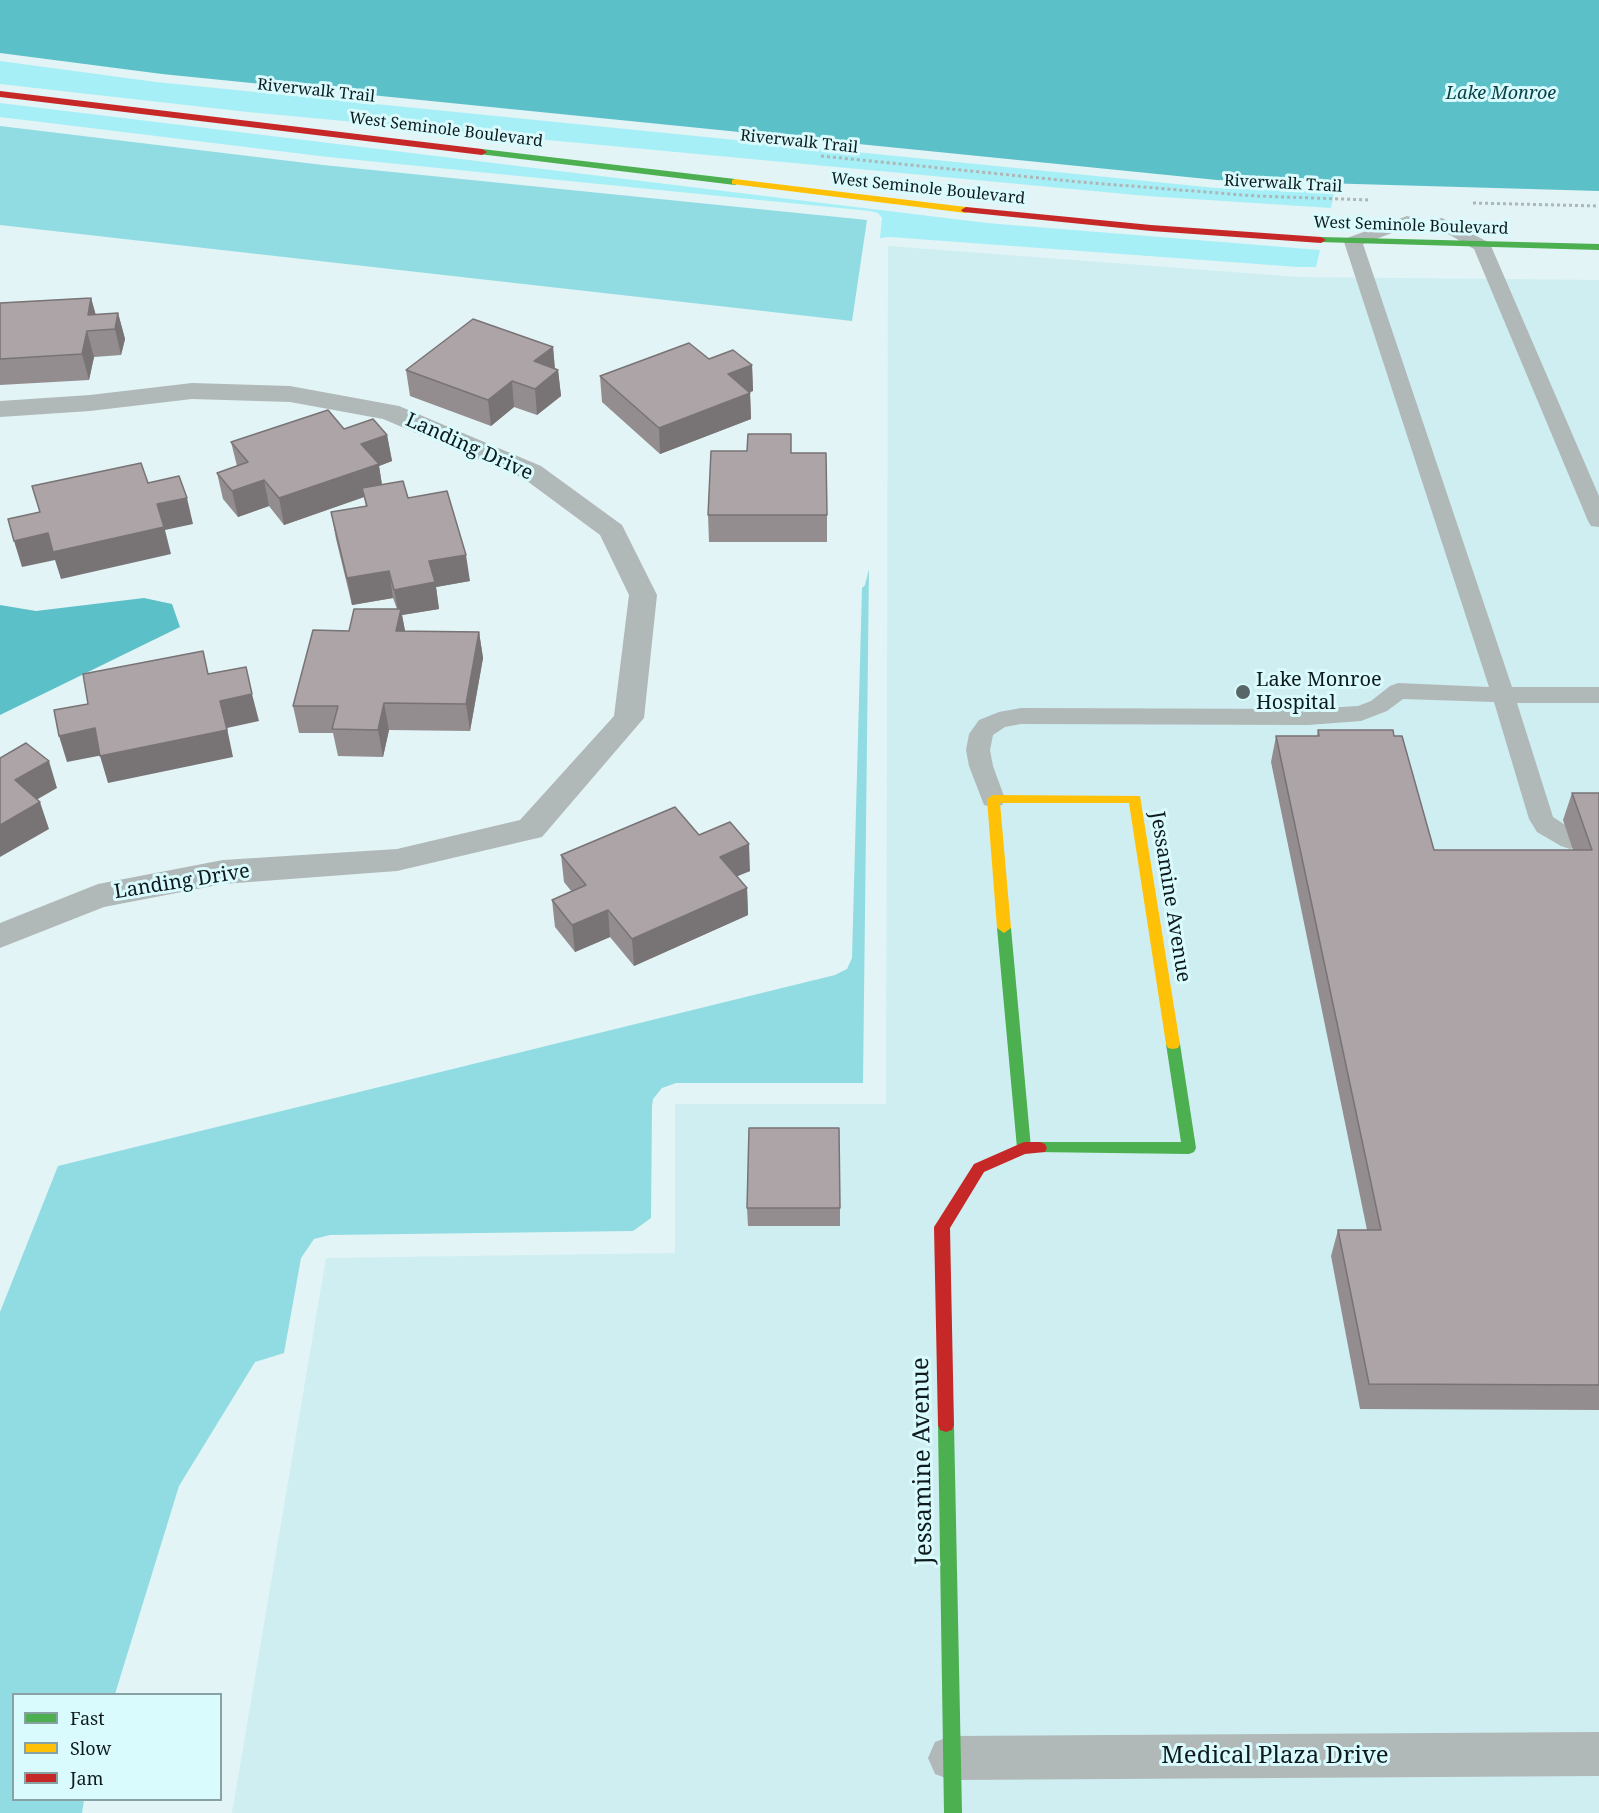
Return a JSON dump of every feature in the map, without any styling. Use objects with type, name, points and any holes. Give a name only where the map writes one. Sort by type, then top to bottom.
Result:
[{"type":"main road","name":"West Seminole Boulevard","points":[[0,94],[257,123],[990,213],[1242,235],[1353,242],[1599,247]]},
{"type":"main road","name":"West Seminole Boulevard","points":[[257,123],[747,169]]},
{"type":"main road","name":"West Seminole Boulevard","points":[[1375,220],[1477,224]]},
{"type":"main road","name":"Jessamine Avenue","points":[[953,1813],[942,1227],[980,1168],[1024,1148],[1188,1148],[1135,799],[993,799]]},
{"type":"main road","points":[[993,799],[1024,1148]]},
{"type":"street","name":"Landing Drive","points":[[0,409],[90,403],[192,391],[290,394],[390,412],[532,472],[612,531],[643,595],[629,718],[531,829],[397,860],[223,872],[98,896],[0,936]]},
{"type":"street","name":"Medical Plaza Drive","points":[[951,1758],[1599,1754]]},
{"type":"lane","points":[[1570,840],[1546,826],[1541,819],[1503,695],[1353,242],[1424,222],[1482,246],[1599,521]]},
{"type":"lane","points":[[993,799],[981,766],[978,750],[981,734],[987,726],[999,720],[1021,716],[1350,715],[1379,706],[1398,691],[1503,695],[1599,695]]},
{"type":"path","name":"Riverwalk Trail","points":[[820,156],[1080,182],[1256,195],[1378,200]]},
{"type":"path","points":[[1471,203],[1599,206]]},
{"type":"shaded area","points":[[0,61],[156,82],[1216,188],[1334,192],[1331,208],[1147,196],[248,112],[0,84]]},
{"type":"shaded area","points":[[0,103],[987,223],[1320,250],[1316,267],[1298,267],[880,238],[882,218],[878,213],[870,211],[328,157],[0,117]]},
{"type":"shaded area","points":[[0,126],[323,165],[867,220],[852,321],[0,225]]},
{"type":"shaded area","name":"Lake Monroe Hospital","points":[[888,246],[1299,277],[1599,280],[1599,1813],[232,1813],[326,1258],[675,1253],[675,1104],[886,1104]]},
{"type":"shaded area","points":[[869,569],[863,1083],[676,1083],[662,1088],[653,1099],[652,1106],[651,1218],[633,1231],[330,1235],[314,1239],[301,1258],[284,1353],[255,1362],[179,1486],[115,1693],[12,1693],[12,1801],[84,1801],[82,1813],[0,1813],[0,1312],[58,1166],[835,975],[847,969],[852,958],[862,588]]},
{"type":"water","name":"Lake Monroe","points":[[0,0],[1599,0],[1599,191],[1217,180],[162,74],[0,53]]},
{"type":"water","points":[[144,598],[172,604],[180,627],[0,715],[0,605],[36,611]]},
{"type":"building","points":[[91,298],[88,315],[118,313],[115,329],[87,331],[82,354],[0,359],[0,303]]},
{"type":"building","points":[[473,319],[553,347],[534,361],[558,370],[535,389],[512,381],[488,400],[406,370]]},
{"type":"building","points":[[689,343],[709,359],[733,350],[752,365],[728,374],[750,393],[659,428],[600,376]]},
{"type":"building","points":[[328,410],[344,429],[373,419],[387,435],[361,444],[379,464],[279,498],[264,480],[232,491],[217,473],[248,462],[231,442]]},
{"type":"building","points":[[748,434],[791,434],[791,453],[826,453],[827,515],[708,515],[711,451],[747,451]]},
{"type":"building","points":[[141,463],[148,483],[179,476],[187,498],[157,504],[164,527],[53,552],[48,533],[14,541],[8,519],[40,512],[32,486]]},
{"type":"building","points":[[403,481],[408,498],[447,491],[466,555],[429,561],[435,582],[394,590],[389,571],[347,578],[331,512],[367,506],[362,488]]},
{"type":"building","points":[[354,609],[401,609],[396,631],[479,632],[466,704],[384,703],[378,730],[332,729],[338,706],[293,706],[313,630],[349,631]]},
{"type":"building","points":[[203,651],[208,674],[246,667],[252,694],[220,701],[227,730],[100,756],[95,728],[59,736],[54,710],[88,704],[83,674]]},
{"type":"building","name":"Lake Monroe Hospital","points":[[1318,730],[1393,730],[1394,736],[1402,736],[1434,850],[1592,850],[1572,793],[1599,793],[1599,1385],[1369,1384],[1338,1230],[1381,1230],[1276,736],[1319,736]]},
{"type":"building","points":[[26,743],[49,761],[15,780],[40,802],[0,825],[0,758]]},
{"type":"building","points":[[675,807],[699,835],[730,822],[749,844],[720,857],[747,888],[632,939],[608,910],[572,925],[552,900],[586,885],[561,855]]},
{"type":"building","points":[[749,1128],[839,1128],[840,1208],[747,1208]]},
{"type":"traffic: fast","points":[[482,152],[735,182]]},
{"type":"traffic: fast","points":[[1321,240],[1599,247]]},
{"type":"traffic: fast","points":[[1004,928],[1024,1148]]},
{"type":"traffic: fast","points":[[1040,1148],[1189,1148],[1173,1044]]},
{"type":"traffic: fast","points":[[946,1425],[953,1813]]},
{"type":"traffic: slow","points":[[735,182],[966,210]]},
{"type":"traffic: slow","points":[[1004,928],[993,799],[1135,799],[1173,1044]]},
{"type":"traffic: jam","points":[[0,94],[482,152]]},
{"type":"traffic: jam","points":[[966,210],[1151,228],[1321,240]]},
{"type":"traffic: jam","points":[[946,1425],[942,1227],[979,1168],[1024,1148],[1040,1148]]},
{"type":"place","name":"Lake Monroe Hospital","points":[[1243,692]]}]
